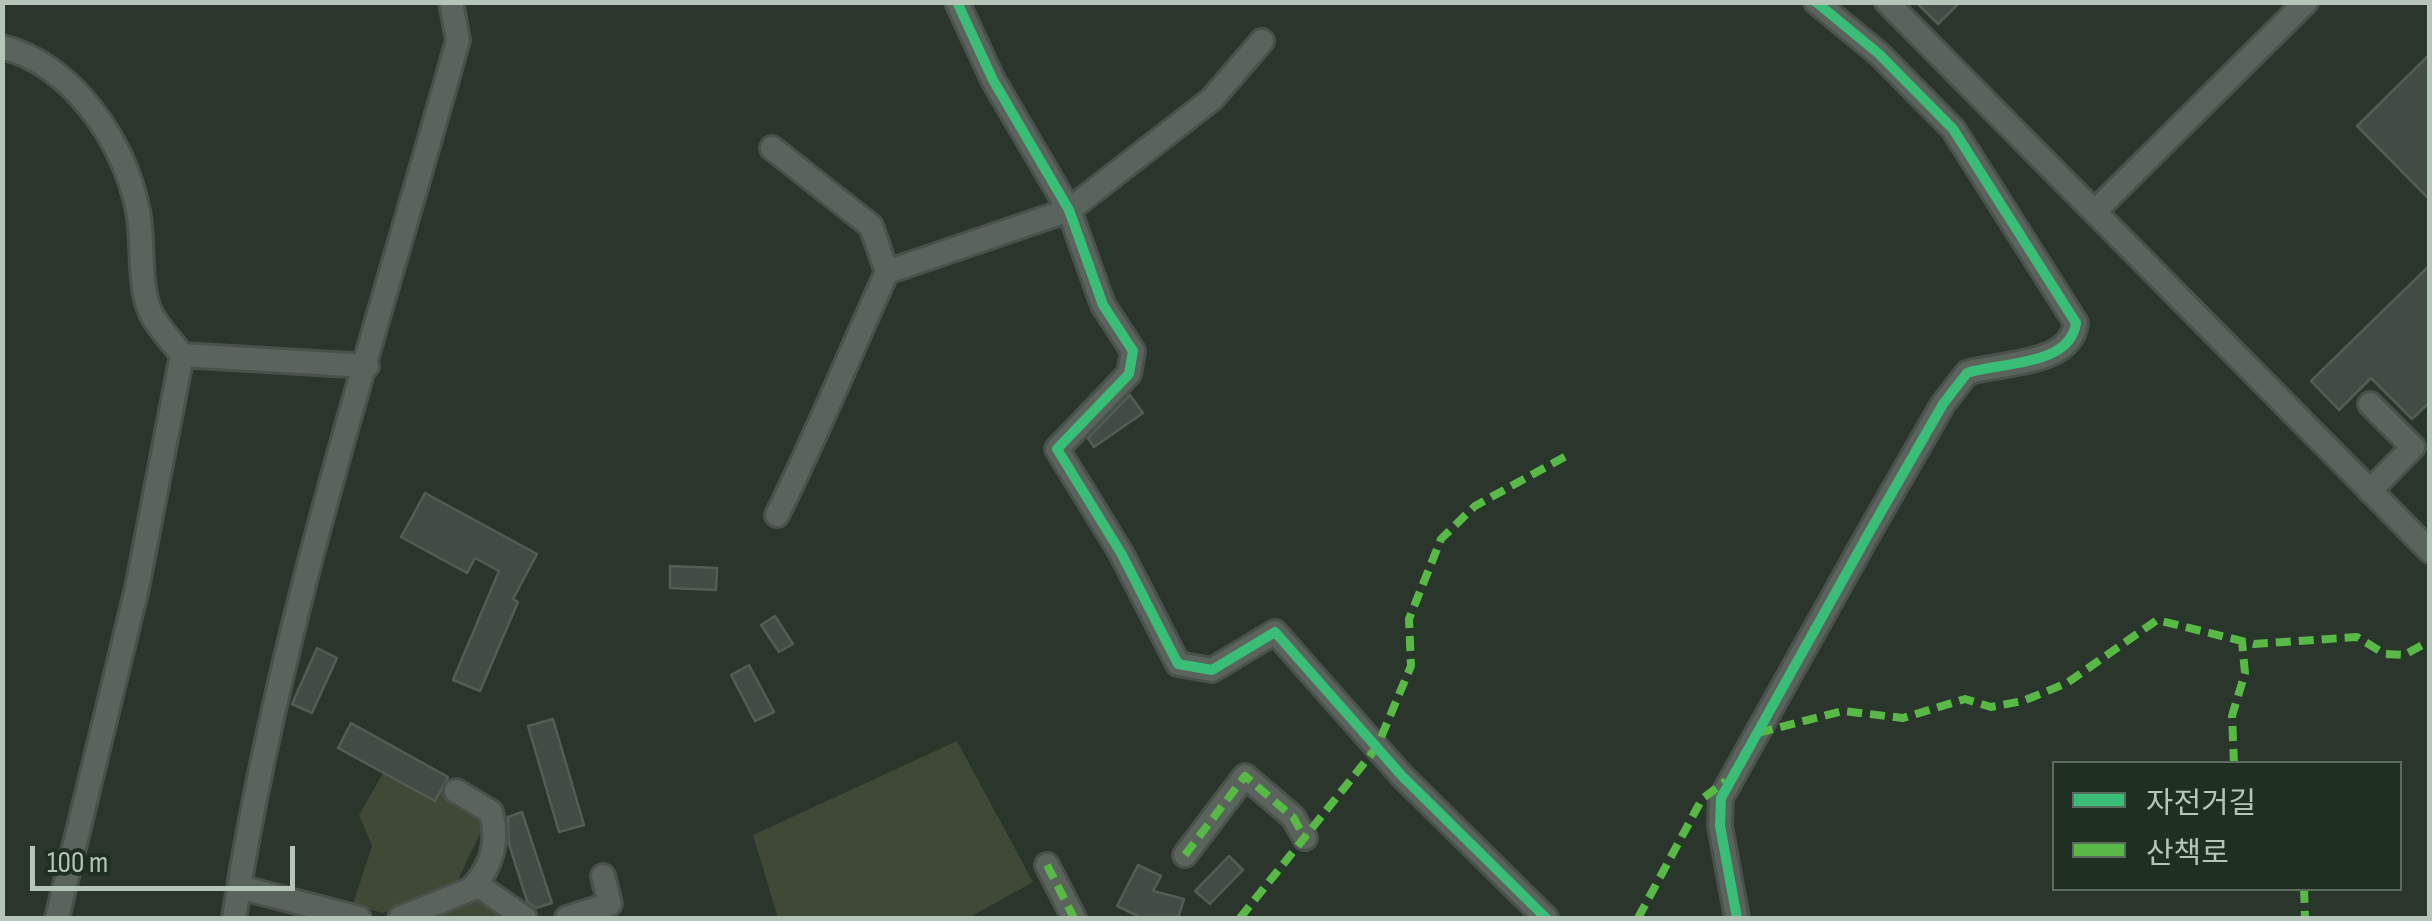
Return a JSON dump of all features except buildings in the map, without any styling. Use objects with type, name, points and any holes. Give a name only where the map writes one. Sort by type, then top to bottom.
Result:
[{"type":"street","points":[[234,918],[266,742],[308,562],[458,40],[451,2]]},
{"type":"street","points":[[958,2],[992,80],[1070,210],[1103,305],[1133,352],[1130,374],[1057,449],[1120,553],[1178,664],[1212,670],[1274,632],[1402,776],[1546,918]]},
{"type":"street","points":[[1737,918],[1720,826],[1721,798],[1943,404],[1967,374],[2026,362],[2066,345],[2075,336],[2076,322],[1953,129],[1880,54],[1816,2]]},
{"type":"street","points":[[1886,2],[2430,551]]},
{"type":"street","points":[[2095,210],[2306,2]]},
{"type":"street","points":[[777,515],[824,420],[849,351],[888,272],[1070,210],[1212,99],[1262,40]]},
{"type":"street","points":[[2,47],[33,54],[70,84],[112,141],[138,208],[150,310],[182,355],[137,588],[57,918]]},
{"type":"street","points":[[772,148],[871,226],[888,272]]},
{"type":"street","points":[[182,355],[367,366]]},
{"type":"street","points":[[2370,404],[2413,447],[2370,491]]},
{"type":"street","points":[[1185,856],[1245,776],[1293,818],[1304,838]]},
{"type":"street","points":[[400,918],[473,886],[493,854],[492,812],[456,791]]},
{"type":"street","points":[[1046,864],[1074,918]]},
{"type":"street","points":[[568,918],[610,904],[603,876]]},
{"type":"street","points":[[473,886],[492,892],[525,918]]},
{"type":"street","points":[[238,888],[359,918]]},
{"type":"green space","points":[[957,741],[1033,882],[968,918],[778,918],[753,835]]},
{"type":"green space","points":[[383,773],[434,801],[442,789],[489,815],[454,888],[382,913],[353,904],[372,846],[359,815]]},
{"type":"green space","points":[[469,894],[511,918],[421,918]]},
{"type":"marked path","points":[[1240,918],[1377,747],[1411,666],[1409,619],[1441,539],[1475,506],[1566,456]]},
{"type":"marked path","points":[[1758,733],[1843,711],[1903,718],[1965,699],[1991,707],[2023,701],[2067,683],[2157,620],[2254,644],[2357,637],[2385,654],[2404,655],[2430,641]]},
{"type":"marked path","points":[[2234,761],[2232,716],[2245,673],[2242,641]]},
{"type":"marked path","points":[[1185,855],[1245,776],[1293,817],[1305,838]]},
{"type":"marked path","points":[[1638,918],[1702,799],[1726,781]]},
{"type":"marked path","points":[[1047,865],[1074,918]]},
{"type":"marked path","points":[[2304,891],[2305,918]]},
{"type":"cycle path","points":[[957,2],[993,80],[1069,210],[1103,305],[1133,351],[1129,374],[1057,449],[1121,553],[1178,664],[1212,670],[1275,632],[1402,776],[1546,918]]},
{"type":"cycle path","points":[[1737,918],[1720,826],[1721,798],[1870,531],[1943,404],[1967,373],[2047,355],[2071,337],[2076,323],[1953,129],[1879,54],[1816,2]]}]
